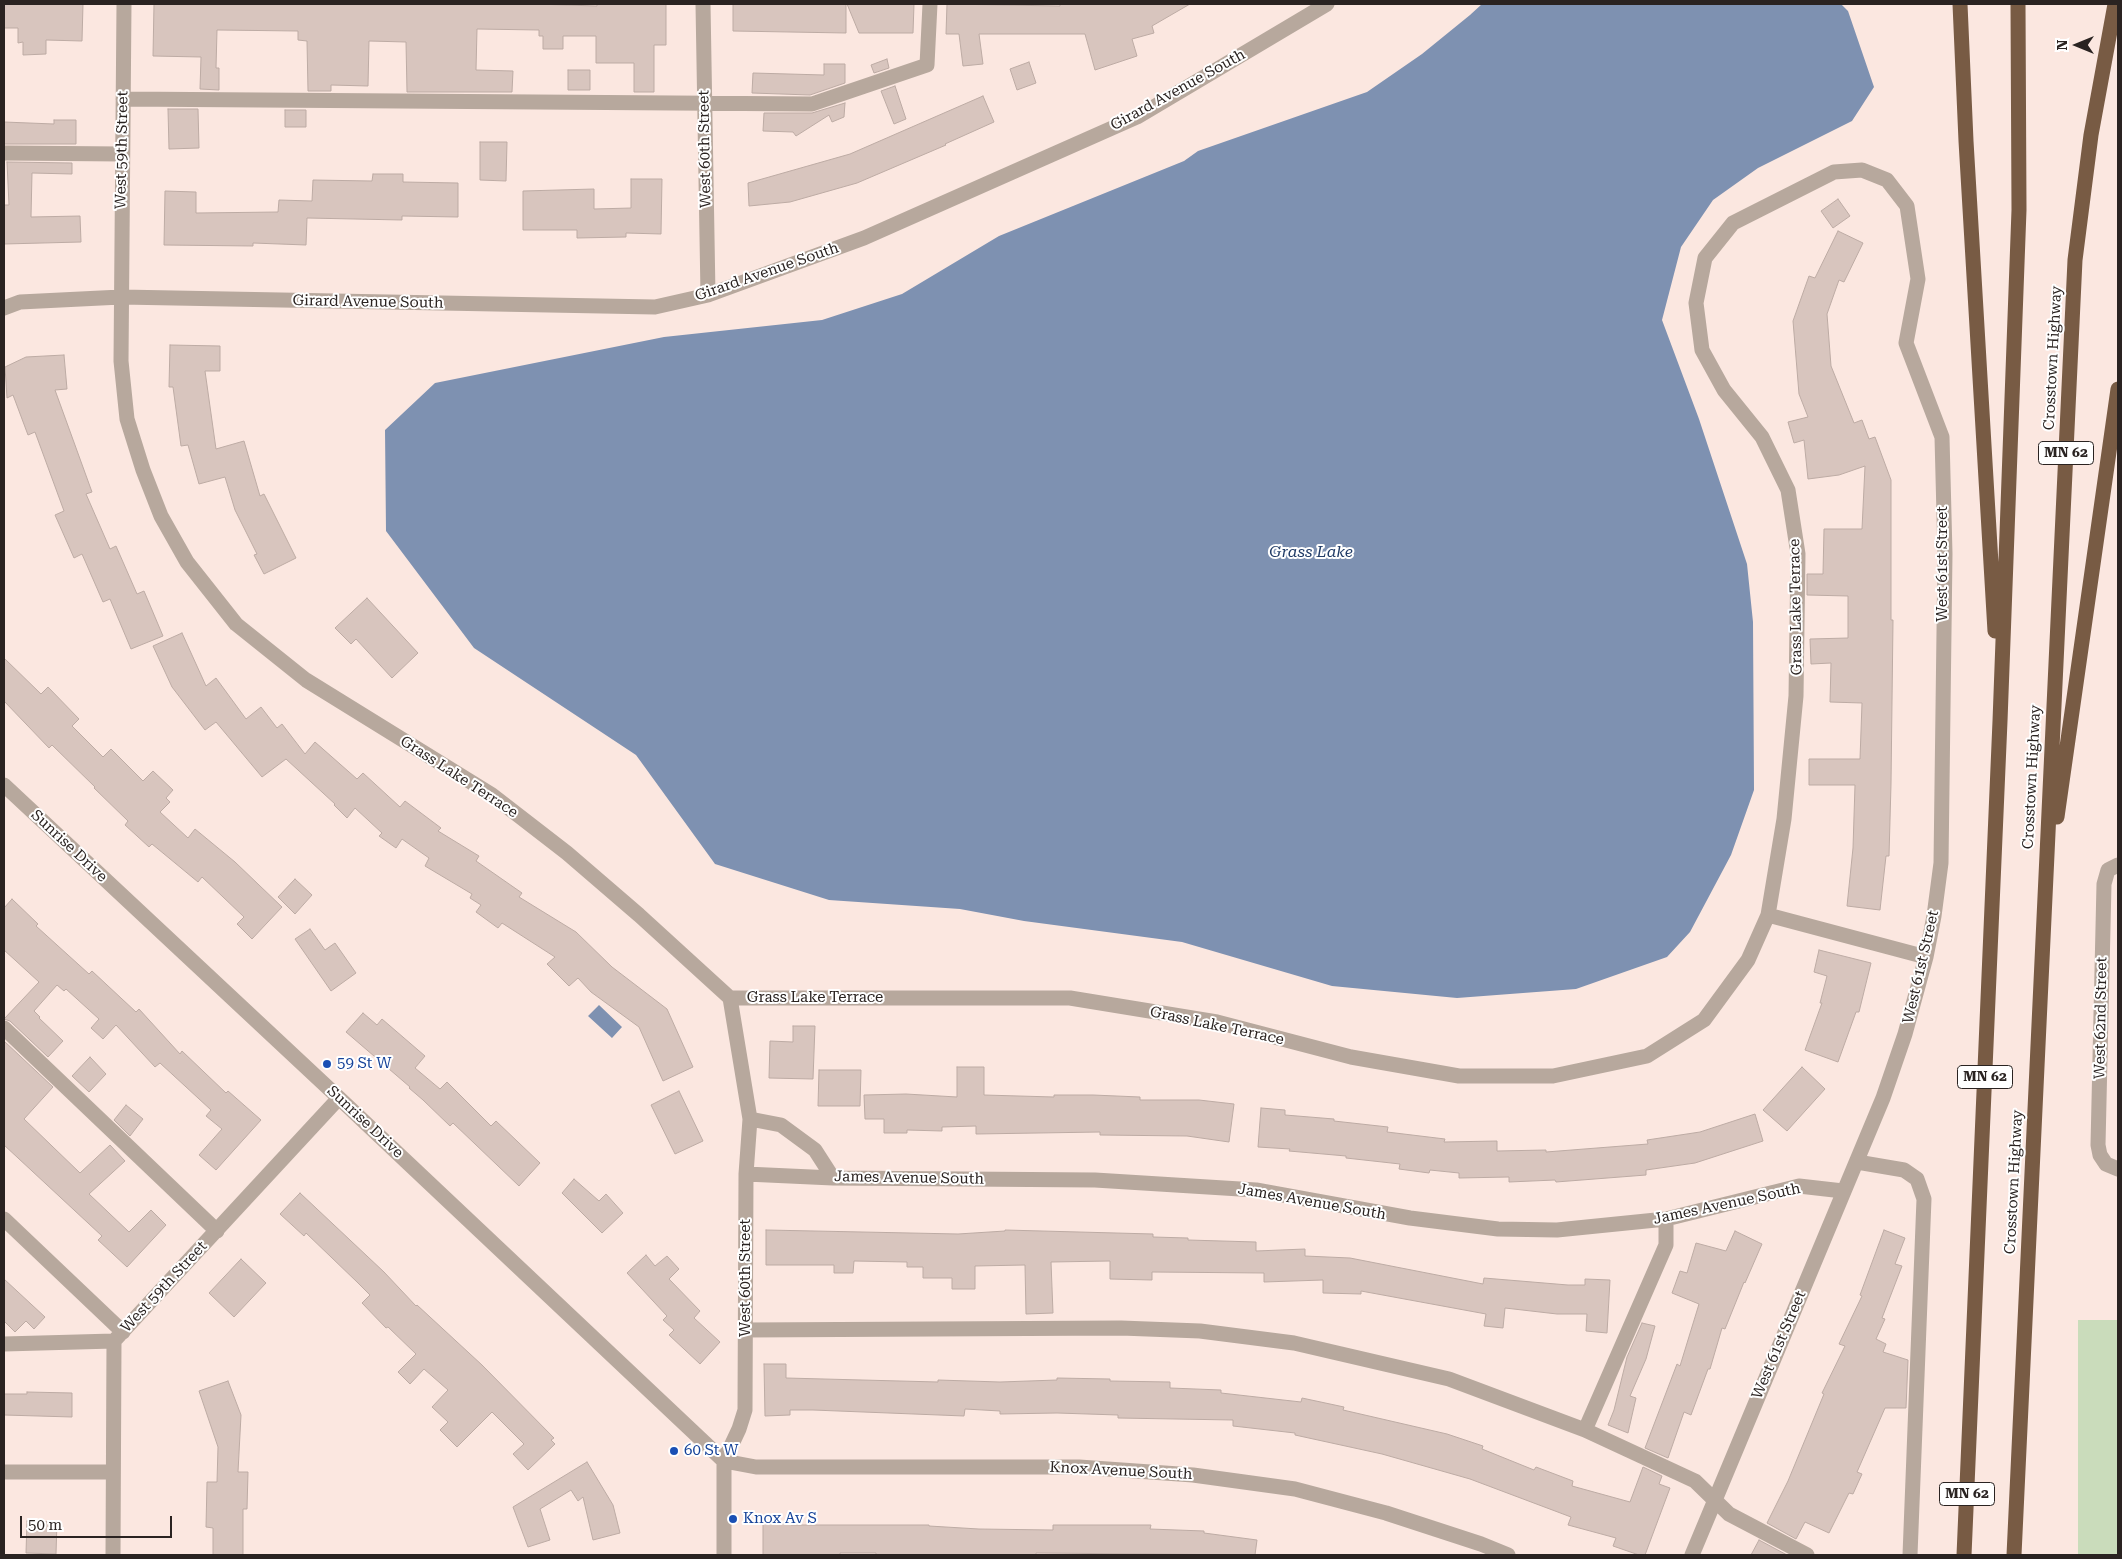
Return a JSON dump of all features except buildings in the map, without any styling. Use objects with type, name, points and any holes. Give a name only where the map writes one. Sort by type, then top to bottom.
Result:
[{"type":"highway","points":[[1960,4],[1966,141],[2000,721]]},
{"type":"highway","name":"MN 62","points":[[1964,1555],[2000,721],[2019,210],[2018,4]]},
{"type":"highway","name":"Crosstown Highway","points":[[2014,1555],[2075,260],[2090,135],[2115,4]]},
{"type":"highway","points":[[2044,905],[2118,389]]},
{"type":"street","name":"West 59th Street","points":[[121,297],[124,4]]},
{"type":"street","name":"West 60th Street","points":[[703,4],[708,295]]},
{"type":"street","points":[[123,99],[812,104],[927,65],[930,4]]},
{"type":"street","name":"Girard Avenue South","points":[[4,308],[20,302],[121,297],[655,307],[708,295],[864,238],[1137,117],[1327,4]]},
{"type":"street","points":[[4,153],[122,154]]},
{"type":"street","name":"Grass Lake Terrace","points":[[121,297],[121,360],[127,419],[143,470],[161,516],[188,562],[236,624],[306,680],[500,801],[567,852],[730,998],[1070,998],[1216,1022],[1351,1057],[1459,1076],[1553,1076],[1647,1056],[1704,1020],[1748,960],[1768,915],[1784,819],[1796,696],[1798,554],[1788,490],[1762,437],[1724,390],[1702,350],[1696,304],[1705,258],[1733,223],[1834,172],[1862,170],[1887,180],[1907,206],[1918,279],[1906,343]]},
{"type":"street","name":"West 61st Street","points":[[1692,1555],[1883,1098],[1902,1043],[1926,957],[1934,916],[1941,863],[1945,554],[1942,437],[1906,343]]},
{"type":"street","name":"Sunrise Drive","points":[[4,785],[724,1461]]},
{"type":"street","name":"West 62nd Street","points":[[2112,1166],[2100,1155],[2098,1145],[2104,884],[2113,867]]},
{"type":"street","points":[[1768,915],[1926,957]]},
{"type":"street","name":"West 60th Street","points":[[724,1555],[724,1461],[739,1430],[745,1410],[746,1174],[750,1120],[730,998]]},
{"type":"street","points":[[4,1028],[217,1231]]},
{"type":"street","name":"West 59th Street","points":[[113,1555],[113,1472],[119,1337],[339,1098]]},
{"type":"street","points":[[750,1120],[781,1125],[815,1150],[832,1178]]},
{"type":"street","points":[[1857,1162],[1904,1170],[1917,1179],[1924,1199],[1910,1555]]},
{"type":"street","name":"James Avenue South","points":[[746,1174],[832,1178],[1095,1180],[1256,1190],[1410,1218],[1498,1229],[1557,1230],[1666,1219],[1799,1186],[1843,1191]]},
{"type":"street","points":[[4,1219],[119,1337]]},
{"type":"street","points":[[1585,1430],[1666,1245],[1666,1219]]},
{"type":"street","points":[[746,1330],[1121,1328],[1200,1331],[1294,1343],[1449,1379],[1585,1430],[1695,1482],[1729,1514],[1808,1555]]},
{"type":"street","points":[[4,1344],[119,1337]]},
{"type":"street","name":"Knox Avenue South","points":[[724,1461],[756,1467],[1079,1467],[1192,1475],[1295,1489],[1386,1513],[1481,1544],[1508,1555]]},
{"type":"street","points":[[4,1472],[113,1472]]},
{"type":"green space","points":[[2078,1320],[2118,1320],[2118,1555],[2078,1555]]},
{"type":"water","name":"Grass Lake","points":[[1482,4],[1841,4],[1848,11],[1874,87],[1852,121],[1758,168],[1713,200],[1681,247],[1662,320],[1699,419],[1747,564],[1753,622],[1754,790],[1731,855],[1690,932],[1667,957],[1576,989],[1457,998],[1332,986],[1182,942],[1024,921],[960,909],[829,900],[715,864],[636,755],[474,648],[386,531],[385,430],[435,383],[664,337],[822,320],[902,294],[999,236],[1184,161],[1198,151],[1367,92],[1422,54]]},
{"type":"water","points":[[599,1005],[622,1027],[612,1038],[588,1016]]},
{"type":"place","name":"59 St W","points":[[327,1064]]},
{"type":"place","name":"60 St W","points":[[674,1451]]},
{"type":"place","name":"Knox Av S","points":[[733,1519]]}]
